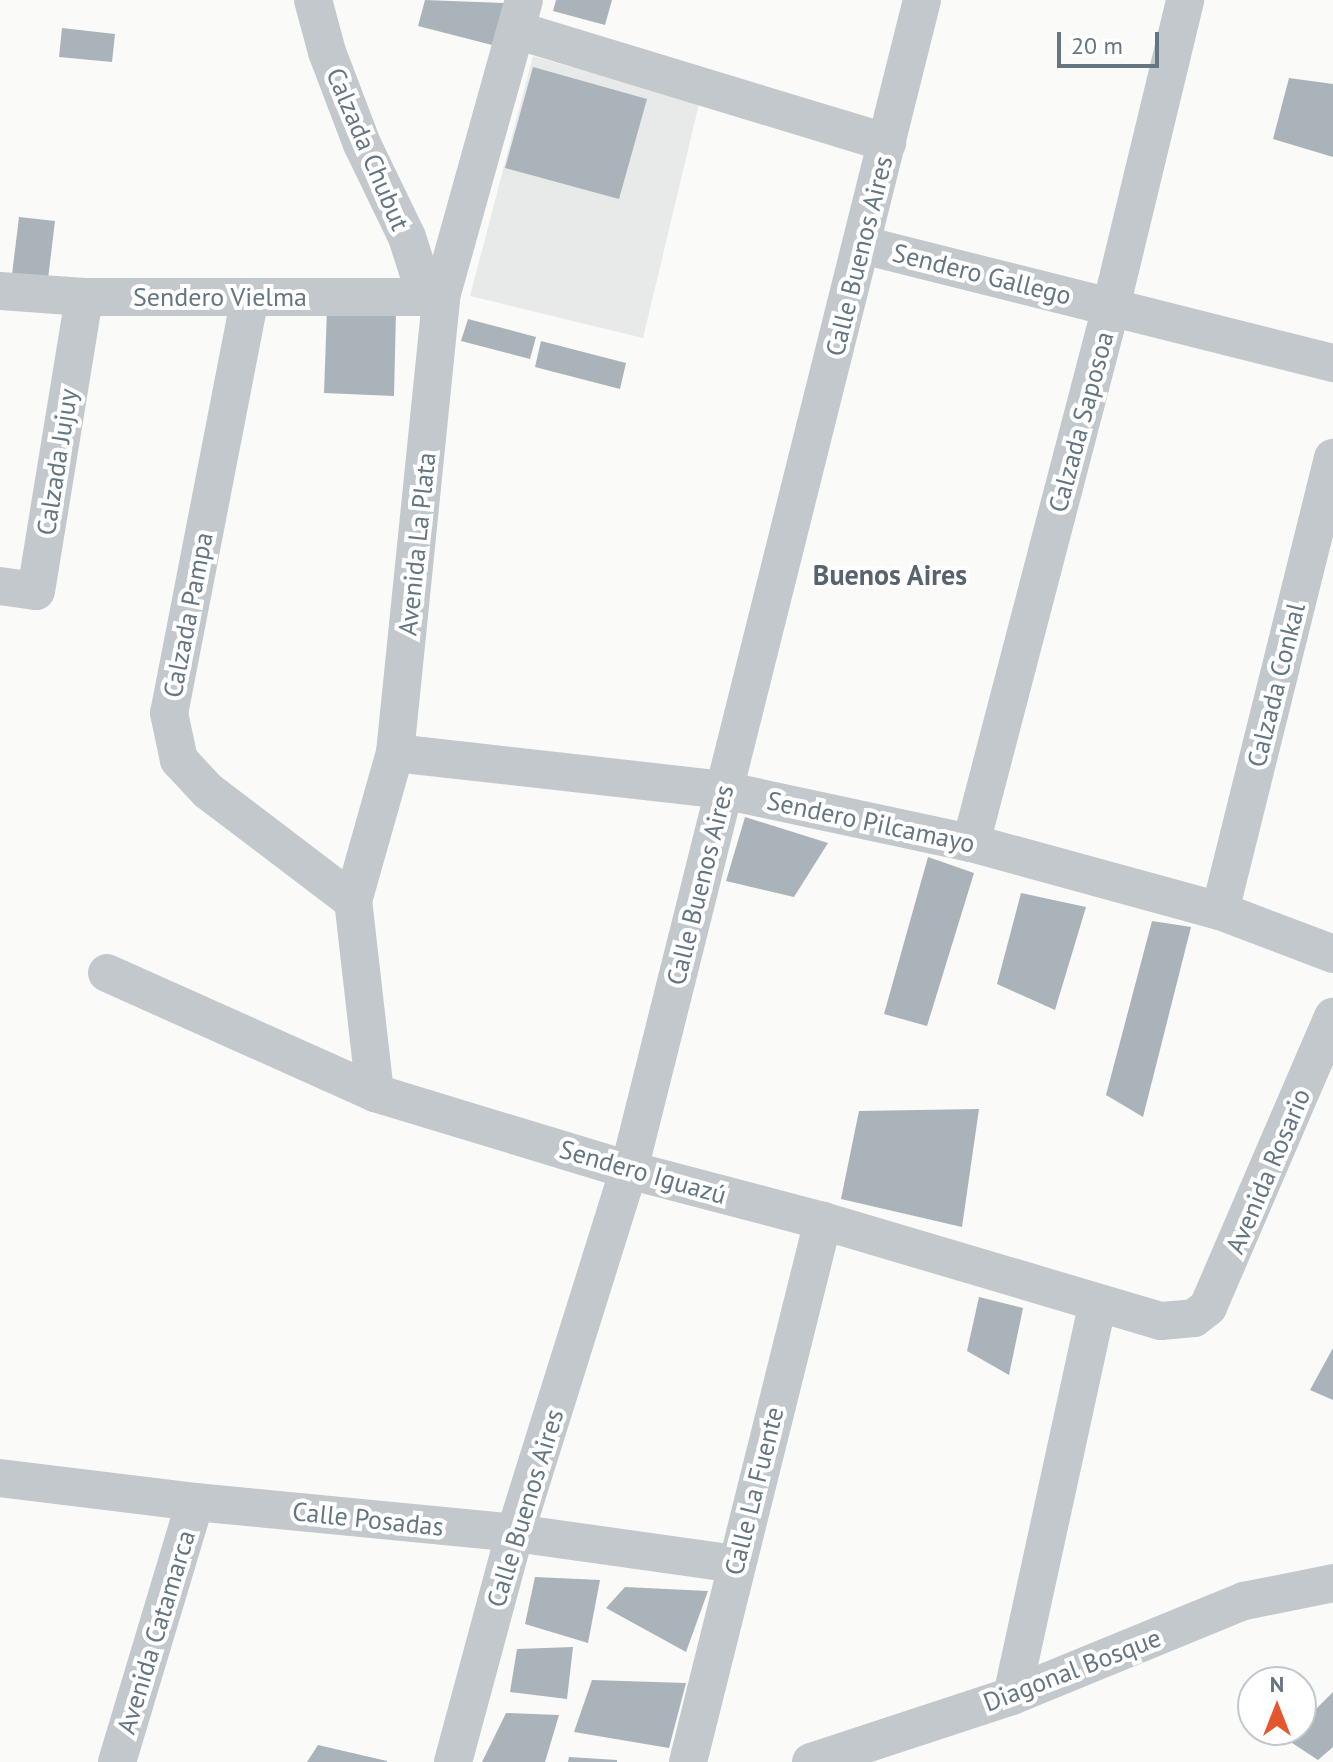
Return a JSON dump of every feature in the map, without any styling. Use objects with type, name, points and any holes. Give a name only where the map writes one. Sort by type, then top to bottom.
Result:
[{"type":"street","name":"Calzada Chubut","points":[[313,0],[332,65],[362,144],[433,297]]},
{"type":"street","name":"Calle Buenos Aires","points":[[453,1762],[515,1533],[629,1170],[922,0]]},
{"type":"street","name":"Calzada Saposoa","points":[[971,843],[1111,307],[1185,0]]},
{"type":"street","name":"Avenida La Plata","points":[[375,1093],[353,901],[395,753],[433,297],[520,15]]},
{"type":"street","points":[[520,15],[887,143]]},
{"type":"street","name":"Sendero Gallego","points":[[863,245],[1333,363]]},
{"type":"street","name":"Sendero Vielma","points":[[0,291],[84,297],[433,297]]},
{"type":"street","name":"Calzada Jujuy","points":[[0,586],[36,591],[84,297]]},
{"type":"street","name":"Calzada Pampa","points":[[250,297],[169,713],[179,760],[198,781],[353,901]]},
{"type":"street","name":"Calzada Conkal","points":[[1220,911],[1333,458]]},
{"type":"street","name":"Sendero Pilcamayo","points":[[395,753],[723,790],[971,843],[1220,911],[1333,954]]},
{"type":"street","name":"Sendero Iguazú","points":[[107,973],[375,1093],[629,1170],[823,1221],[1161,1321],[1194,1318]]},
{"type":"street","name":"Avenida Rosario","points":[[1194,1318],[1208,1307],[1217,1289],[1333,1017]]},
{"type":"street","name":"Calle La Fuente","points":[[688,1762],[823,1221]]},
{"type":"street","points":[[1012,1696],[1098,1303]]},
{"type":"street","name":"Calle Posadas","points":[[0,1478],[195,1502],[515,1533],[736,1564]]},
{"type":"street","name":"Avenida Catamarca","points":[[117,1762],[195,1502]]},
{"type":"street","name":"Diagonal Bosque","points":[[811,1762],[1012,1696],[1244,1601],[1328,1577]]},
{"type":"shaded area","points":[[533,56],[699,104],[643,338],[470,296]]},
{"type":"building","points":[[425,0],[504,3],[492,45],[418,26]]},
{"type":"building","points":[[556,0],[612,0],[605,25],[553,11]]},
{"type":"building","points":[[62,28],[115,34],[112,62],[59,57]]},
{"type":"building","points":[[533,67],[647,99],[619,199],[505,168]]},
{"type":"building","points":[[1289,78],[1333,84],[1333,157],[1273,139]]},
{"type":"building","points":[[19,217],[55,221],[47,287],[11,283]]},
{"type":"building","points":[[327,309],[396,311],[394,396],[324,393]]},
{"type":"building","points":[[468,319],[536,337],[530,359],[461,341]]},
{"type":"building","points":[[541,341],[626,363],[620,389],[535,367]]},
{"type":"building","points":[[745,817],[828,843],[794,897],[726,881]]},
{"type":"building","points":[[928,857],[974,873],[927,1026],[884,1014]]},
{"type":"building","points":[[1021,893],[1086,907],[1055,1010],[997,984]]},
{"type":"building","points":[[1152,921],[1191,927],[1143,1117],[1106,1095]]},
{"type":"building","points":[[979,1109],[962,1227],[841,1199],[859,1111]]},
{"type":"building","points":[[979,1297],[1023,1308],[1009,1375],[967,1351]]},
{"type":"building","points":[[1333,1348],[1333,1400],[1310,1390]]},
{"type":"building","points":[[535,1577],[600,1580],[588,1643],[525,1624]]},
{"type":"building","points":[[625,1587],[708,1591],[686,1652],[606,1608]]},
{"type":"building","points":[[573,1647],[567,1699],[510,1692],[517,1649]]},
{"type":"building","points":[[592,1680],[686,1683],[669,1748],[574,1732]]},
{"type":"building","points":[[1333,1692],[1333,1747],[1318,1760],[1297,1746],[1317,1746],[1317,1708]]},
{"type":"building","points":[[506,1713],[559,1715],[545,1762],[482,1762]]},
{"type":"building","points":[[318,1745],[387,1761],[387,1762],[307,1762]]},
{"type":"building","points":[[569,1757],[617,1760],[617,1762],[568,1762]]},
{"type":"district","name":"Buenos Aires","points":[[890,575]]}]
